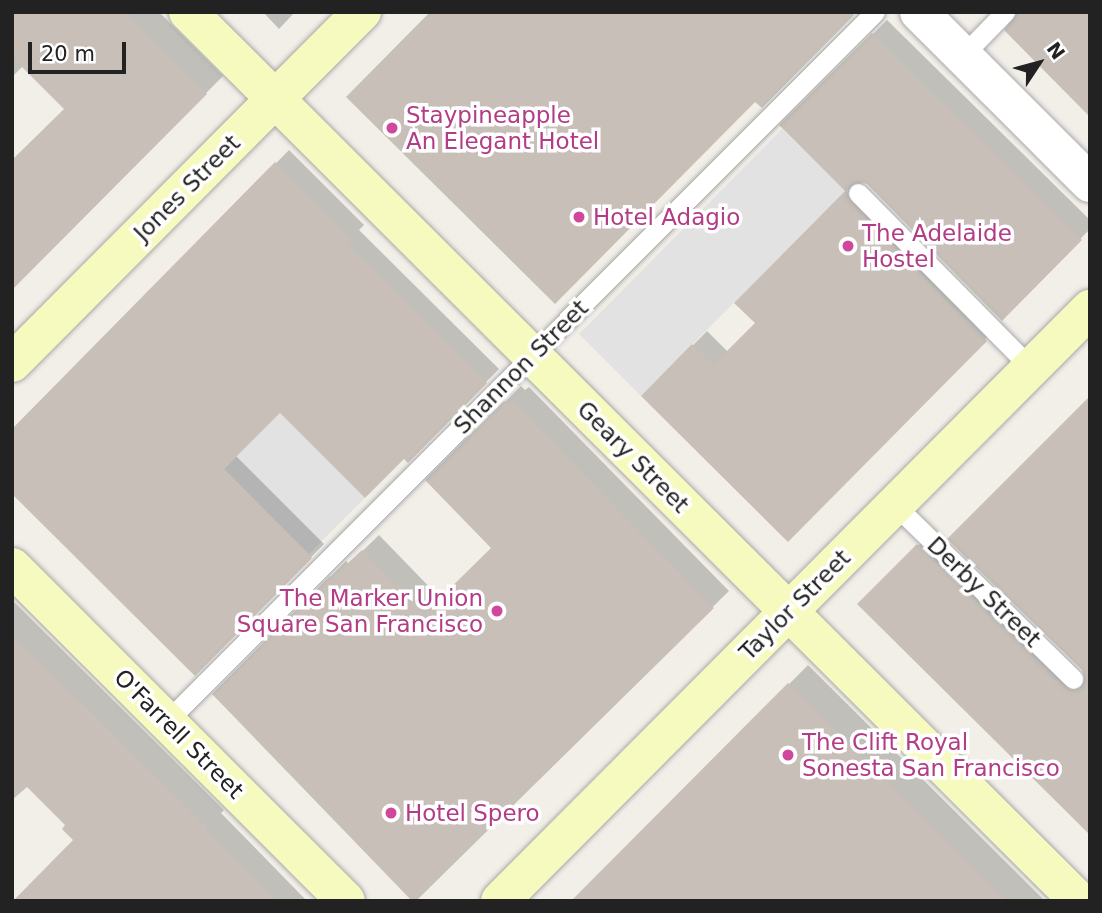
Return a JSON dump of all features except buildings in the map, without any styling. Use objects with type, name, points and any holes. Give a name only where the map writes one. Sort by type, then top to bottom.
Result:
[{"type":"main road","name":"Geary Street","points":[[188,12],[1079,901]]},
{"type":"main road","name":"Jones Street","points":[[12,363],[362,12]]},
{"type":"main road","name":"Taylor Street","points":[[500,901],[1090,309]]},
{"type":"main road","name":"O'Farrell Street","points":[[12,567],[346,901]]},
{"type":"street","points":[[919,12],[1090,183]]},
{"type":"lane","name":"Shannon Street","points":[[166,722],[875,12]]},
{"type":"lane","points":[[962,56],[1005,12]]},
{"type":"lane","points":[[858,193],[1031,368]]},
{"type":"lane","name":"Derby Street","points":[[895,505],[1073,679]]},
{"type":"shaded area","points":[[782,129],[845,191],[641,396],[579,334]]},
{"type":"shaded area","points":[[280,413],[365,498],[309,554],[224,469]]},
{"type":"place","name":"Staypineapple An Elegant Hotel","points":[[392,128]]},
{"type":"place","name":"Hotel Adagio","points":[[579,217]]},
{"type":"place","name":"The Adelaide Hostel","points":[[848,246]]},
{"type":"place","name":"The Marker Union Square San Francisco","points":[[497,611]]},
{"type":"place","name":"The Clift Royal Sonesta San Francisco","points":[[788,755]]},
{"type":"place","name":"Hotel Spero","points":[[391,813]]}]
